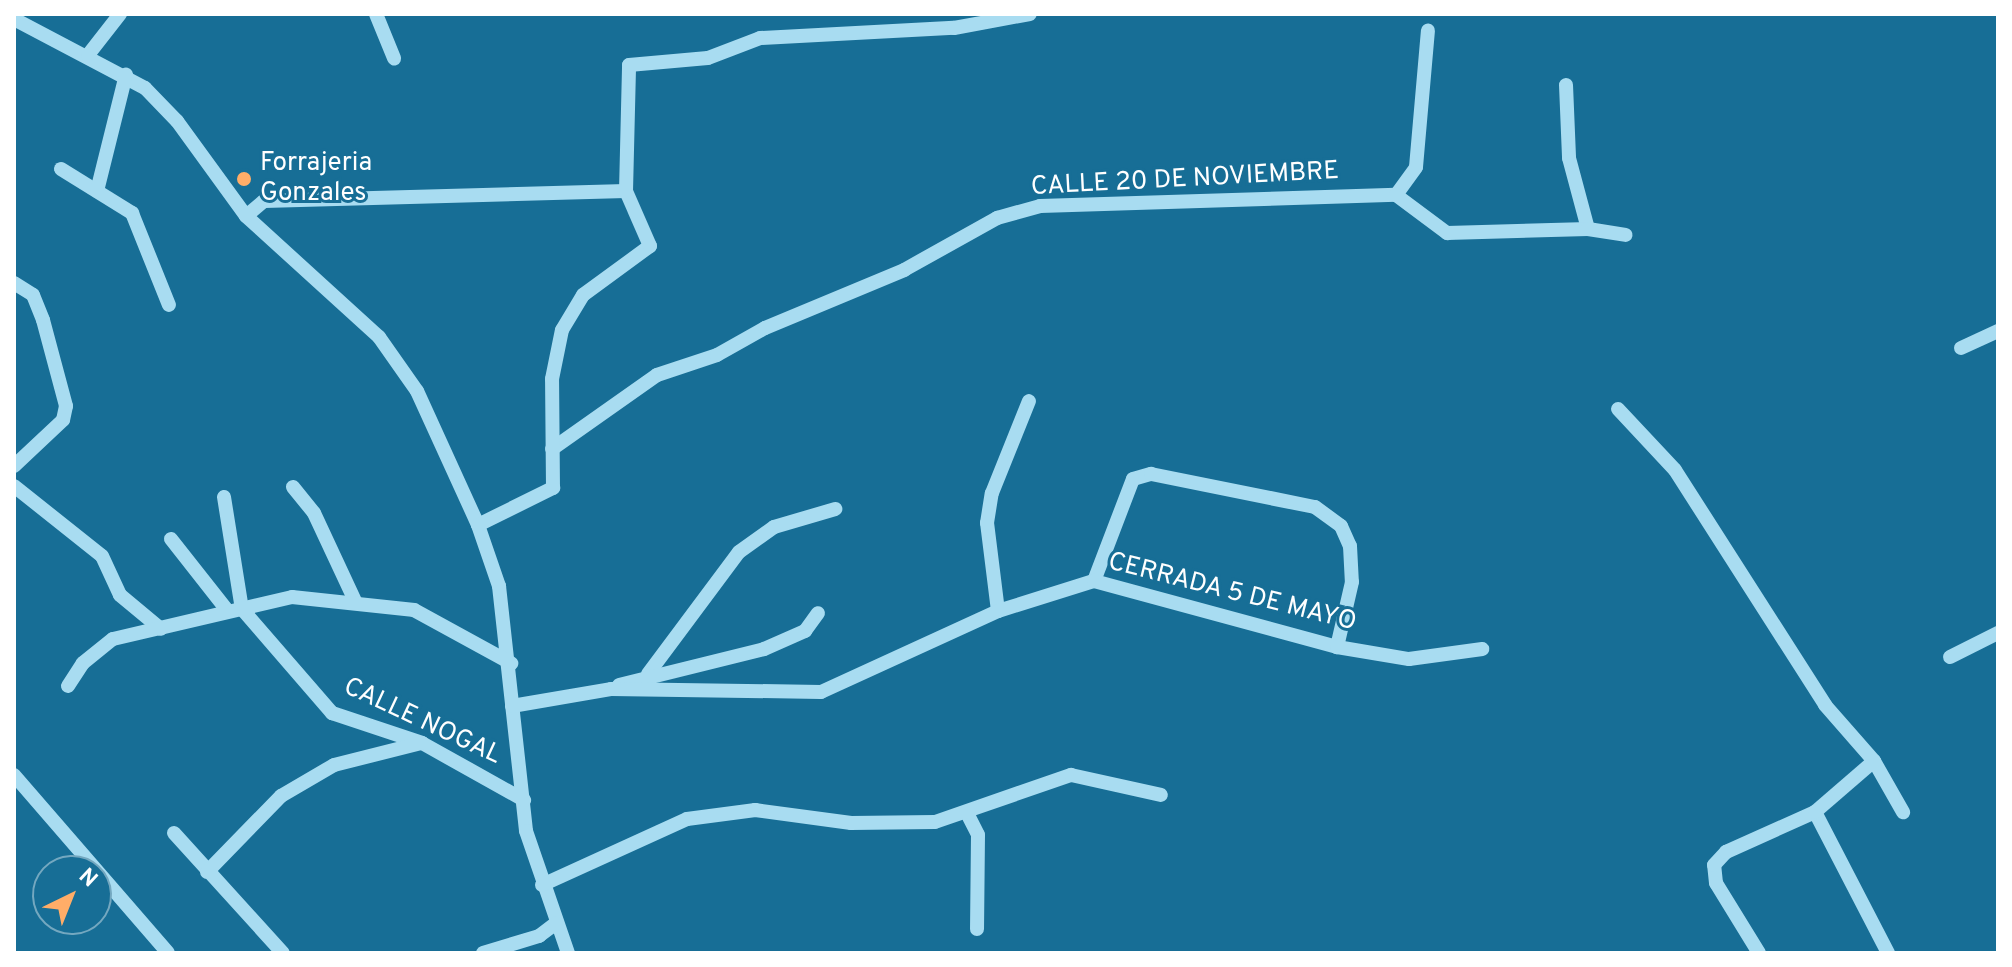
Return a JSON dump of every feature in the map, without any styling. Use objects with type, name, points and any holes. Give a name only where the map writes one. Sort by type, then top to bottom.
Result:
[{"type":"street","points":[[88,55],[120,14]]},
{"type":"street","points":[[376,14],[394,58]]},
{"type":"street","points":[[478,525],[553,488],[552,379],[562,330],[583,295],[650,246],[626,191],[629,65],[708,58],[760,38],[954,28],[1030,14]]},
{"type":"street","points":[[14,19],[126,75],[177,121],[246,216],[379,337],[417,391],[478,525],[499,586],[511,663],[512,706],[524,800],[542,885],[568,953]]},
{"type":"street","points":[[1428,31],[1416,167],[1396,195],[1447,233],[1588,229],[1626,235]]},
{"type":"street","points":[[97,191],[126,75]]},
{"type":"street","points":[[1566,85],[1569,158],[1588,229]]},
{"type":"street","points":[[61,169],[132,213],[169,305]]},
{"type":"street","points":[[246,216],[264,201],[626,191]]},
{"type":"street","name":"CALLE 20 DE NOVIEMBRE","points":[[552,449],[657,375],[717,355],[765,328],[904,270],[997,218],[1040,206],[1396,195]]},
{"type":"street","points":[[14,283],[33,295],[43,320],[66,406],[63,420],[14,466]]},
{"type":"street","points":[[1961,348],[1998,331]]},
{"type":"street","points":[[998,611],[987,523],[992,493],[1029,401]]},
{"type":"street","points":[[1618,409],[1675,470],[1825,705],[1874,761],[1903,812]]},
{"type":"street","points":[[1094,581],[1133,479],[1151,474],[1315,507],[1341,526],[1350,546],[1352,582],[1337,647]]},
{"type":"street","points":[[14,486],[102,556],[120,595],[161,629]]},
{"type":"street","points":[[293,487],[314,513],[355,601]]},
{"type":"street","points":[[224,497],[242,609]]},
{"type":"street","points":[[648,674],[739,552],[774,527],[835,509]]},
{"type":"street","points":[[171,539],[226,609]]},
{"type":"street","name":"CERRADA 5 DE MAYO","points":[[512,706],[611,689],[821,692],[998,611],[1094,581],[1337,647],[1409,659],[1482,649]]},
{"type":"street","points":[[68,686],[83,663],[113,639],[161,629],[226,609],[242,609],[292,597],[355,601],[414,610],[511,663]]},
{"type":"street","name":"CALLE NOGAL","points":[[242,609],[332,713],[422,743],[524,800]]},
{"type":"street","points":[[611,689],[648,674],[764,649],[805,631],[818,613]]},
{"type":"street","points":[[1950,657],[1998,633]]},
{"type":"street","points":[[207,872],[281,796],[334,765],[422,743]]},
{"type":"street","points":[[1759,953],[1716,883],[1714,865],[1726,852],[1815,812],[1874,761]]},
{"type":"street","points":[[14,775],[168,953]]},
{"type":"street","points":[[542,885],[687,819],[755,810],[851,823],[935,822],[968,815],[1071,775],[1161,795]]},
{"type":"street","points":[[1815,812],[1888,953]]},
{"type":"street","points":[[968,815],[978,835],[977,929]]},
{"type":"street","points":[[174,833],[283,953]]},
{"type":"street","points":[[528,953],[539,936],[556,923]]},
{"type":"street","points":[[483,953],[539,936]]},
{"type":"place","name":"Forrajeria Gonzales","points":[[244,179]]}]
